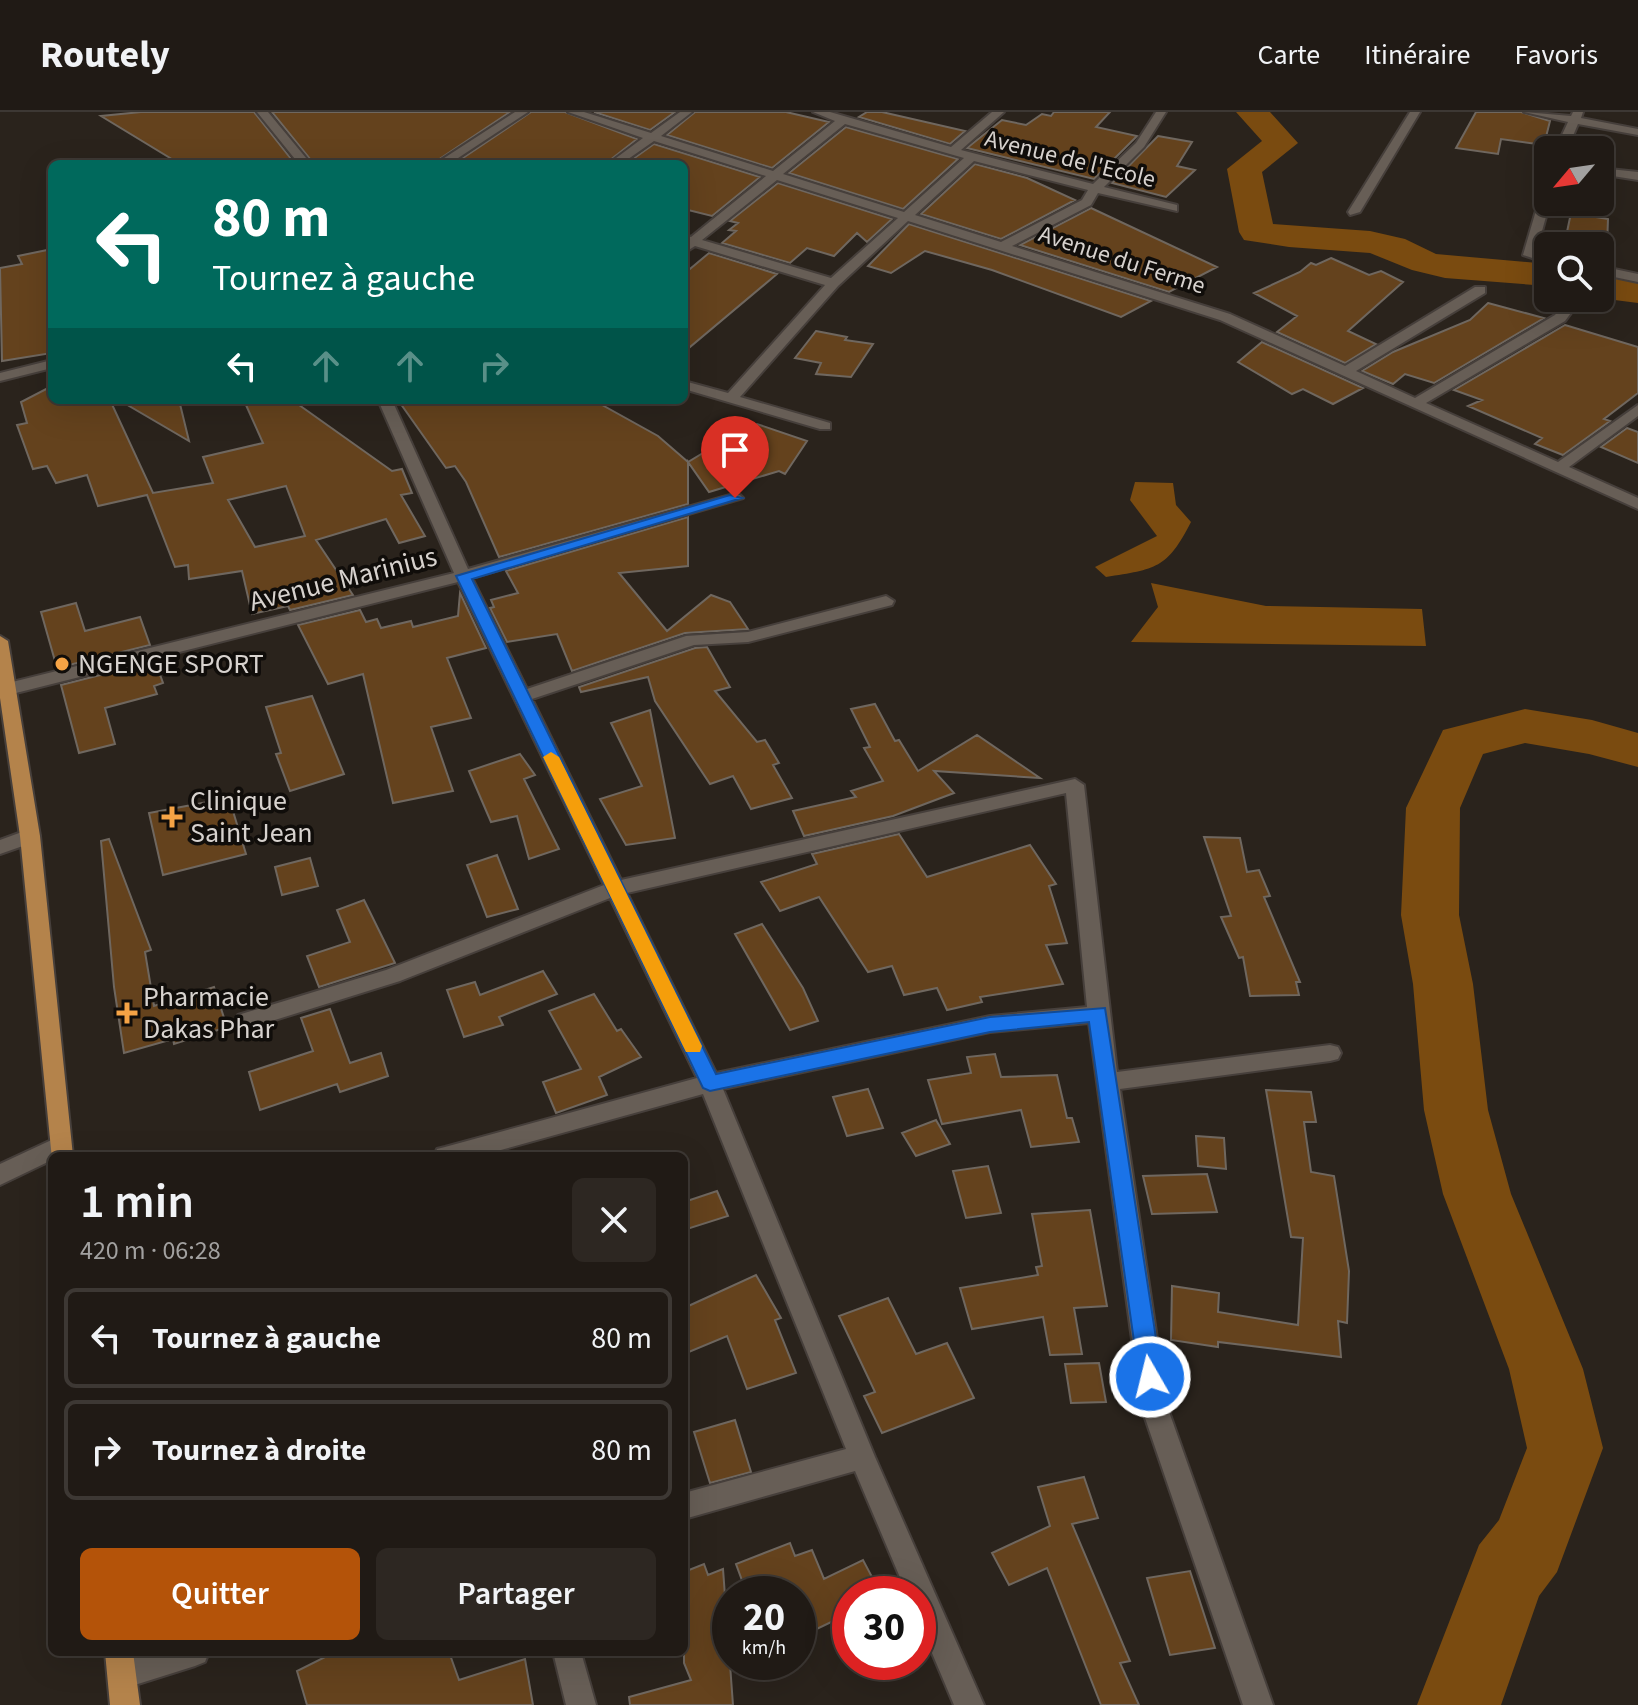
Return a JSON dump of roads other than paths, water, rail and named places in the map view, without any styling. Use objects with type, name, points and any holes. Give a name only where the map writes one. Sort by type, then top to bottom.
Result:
[{"type":"main road","points":[[0,641],[3,690],[30,836],[61,1151]]},
{"type":"street","points":[[262,112],[302,160]]},
{"type":"street","points":[[447,160],[523,112]]},
{"type":"street","name":"Avenue du Ferme","points":[[573,112],[1005,245],[1225,317],[1638,504]]},
{"type":"street","points":[[620,160],[687,112]]},
{"type":"street","points":[[953,151],[999,112]]},
{"type":"street","points":[[1005,245],[1087,202],[1094,190],[1140,145],[1161,112]]},
{"type":"street","points":[[1354,212],[1415,112]]},
{"type":"street","points":[[1529,112],[1576,116],[1638,132]]},
{"type":"street","name":"Avenue de l'Ecole","points":[[826,113],[972,157],[1173,208]]},
{"type":"street","points":[[1567,136],[1576,116]]},
{"type":"street","points":[[688,242],[778,175],[843,120]]},
{"type":"street","points":[[731,399],[833,283],[972,157]]},
{"type":"street","points":[[1614,173],[1638,176]]},
{"type":"street","points":[[1534,238],[1529,255],[1534,256]]},
{"type":"street","points":[[688,243],[833,283]]},
{"type":"street","points":[[1614,273],[1638,278]]},
{"type":"street","points":[[1346,371],[1480,290]]},
{"type":"street","points":[[1416,403],[1560,318],[1564,312]]},
{"type":"street","points":[[0,377],[48,365]]},
{"type":"street","points":[[688,386],[825,426]]},
{"type":"street","points":[[387,404],[463,576],[710,1083],[862,1457],[969,1705]]},
{"type":"street","points":[[1559,468],[1638,409]]},
{"type":"street","name":"Avenue Marinius","points":[[3,690],[463,576],[735,498]]},
{"type":"street","points":[[521,697],[692,640],[748,637],[886,601]]},
{"type":"street","points":[[246,1021],[393,976],[616,888],[1075,785],[1098,1014],[1154,1406],[1258,1705]]},
{"type":"street","points":[[0,847],[30,836]]},
{"type":"street","points":[[460,1152],[710,1083],[990,1024],[1098,1014]]},
{"type":"street","points":[[1109,1082],[1330,1053]]},
{"type":"street","points":[[0,1175],[48,1156]]},
{"type":"street","points":[[688,1505],[862,1457]]},
{"type":"street","points":[[122,1688],[187,1656]]},
{"type":"street","points":[[568,1656],[581,1705]]},
{"type":"waterway","points":[[1252,112],[1282,143],[1244,169],[1257,232],[1370,242],[1445,267],[1534,272]]},
{"type":"waterway","points":[[1614,289],[1638,292]]},
{"type":"waterway","points":[[1459,1705],[1507,1573],[1529,1545],[1565,1448],[1546,1369],[1477,1194],[1456,1110],[1443,984],[1430,915],[1433,808],[1462,742],[1525,726],[1592,737],[1638,750]]},
{"type":"place","name":"NGENGE SPORT","points":[[62,664]]},
{"type":"place","name":"Clinique Saint Jean","points":[[172,817]]},
{"type":"place","name":"Pharmacie Dakas Phar","points":[[127,1013]]}]
